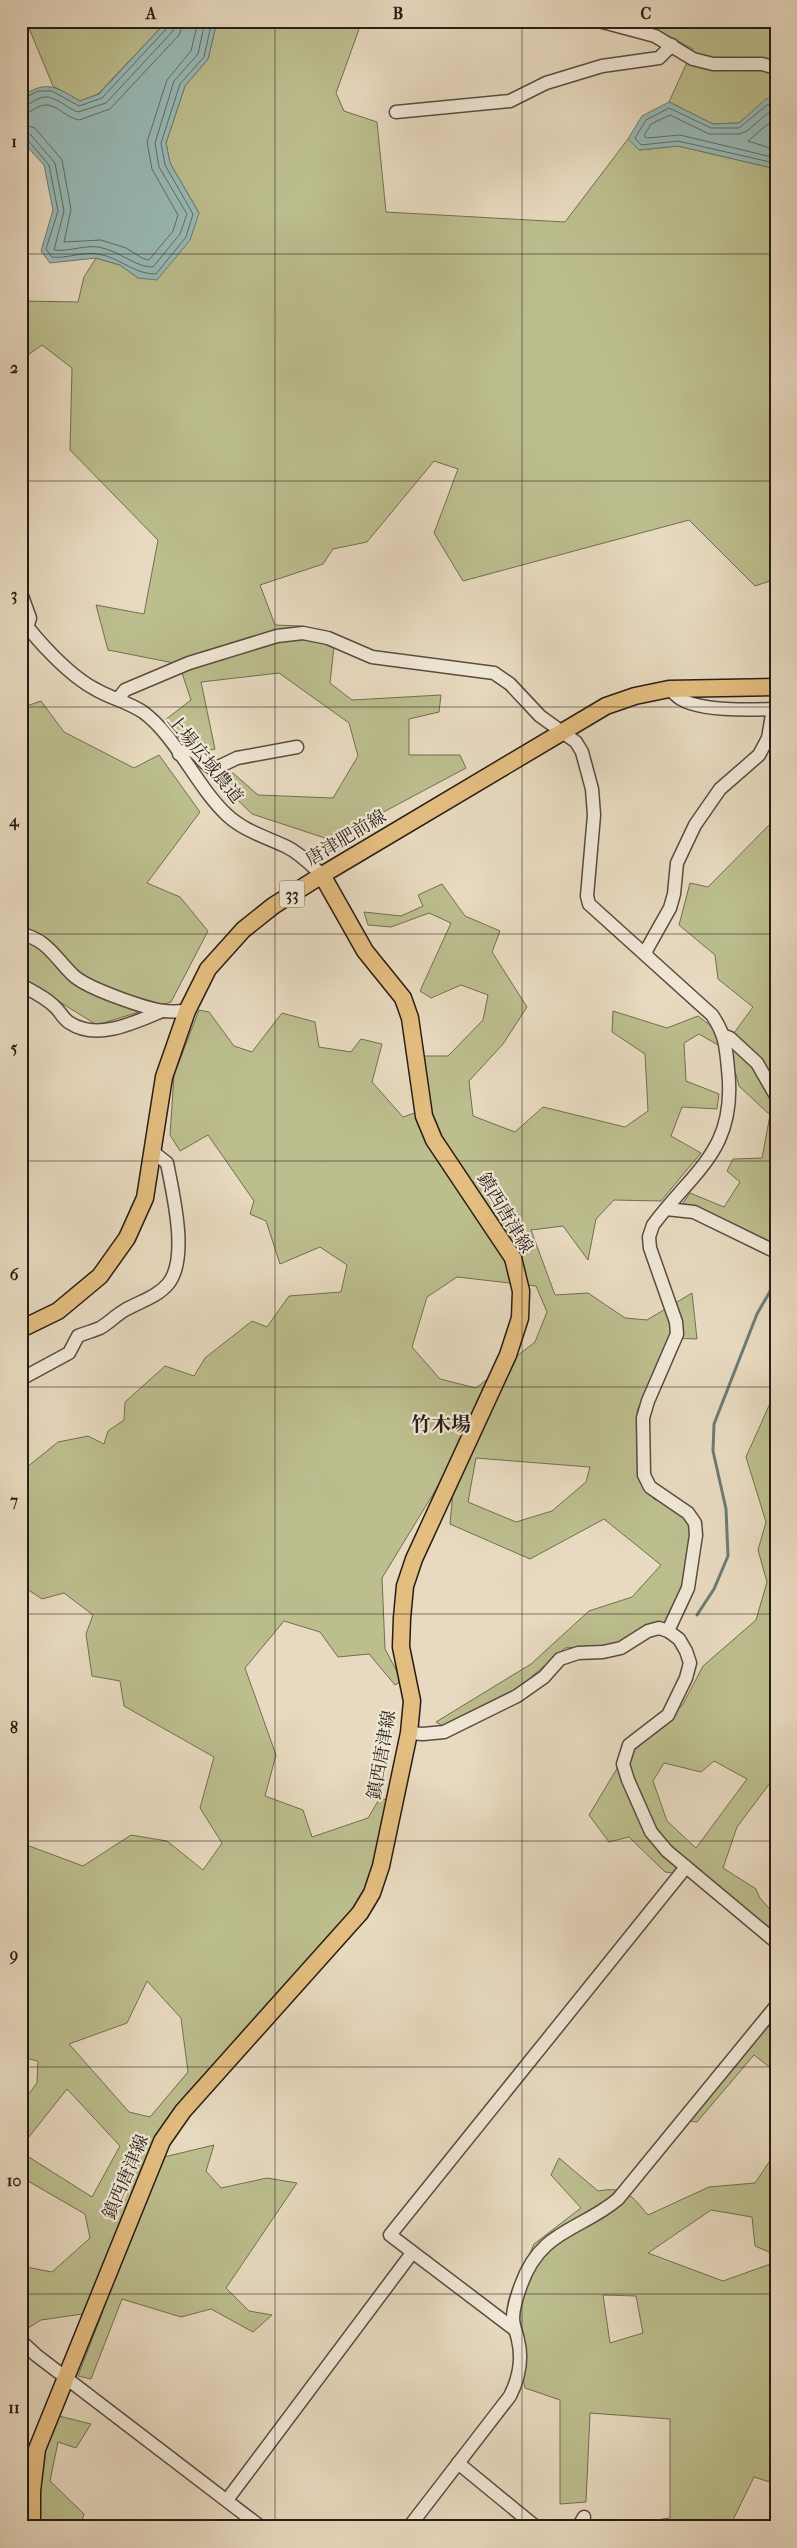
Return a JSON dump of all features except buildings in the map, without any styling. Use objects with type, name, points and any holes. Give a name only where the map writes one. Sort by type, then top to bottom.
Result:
[{"type":"main road","name":"唐津肥前線","points":[[21,1329],[58,1311],[93,1282],[127,1238],[145,1198],[164,1077],[187,1011],[208,969],[243,930],[273,906],[322,875],[606,706],[635,696],[669,689],[776,686]]},
{"type":"main road","name":"鎮西唐津線","points":[[32,2527],[32,2490],[37,2450],[162,2141],[183,2111],[360,1912],[372,1893],[381,1866],[409,1733],[412,1701],[401,1647],[405,1586],[414,1559],[508,1356],[520,1318],[521,1291],[513,1258],[434,1140],[424,1116],[410,1018],[403,998],[365,951],[322,875]]},
{"type":"street","points":[[599,21],[655,36],[693,59],[713,64],[762,64],[776,68]]},
{"type":"street","points":[[396,112],[510,101],[546,83],[602,66],[659,58],[672,45]]},
{"type":"street","points":[[21,593],[30,618],[24,623]]},
{"type":"street","name":"上場広域農道","points":[[24,623],[79,678],[95,690],[143,712],[162,730],[208,795],[228,816],[246,829],[287,847],[304,858],[322,875]]},
{"type":"street","points":[[118,699],[125,690],[189,663],[277,636],[303,633],[328,638],[372,657],[494,673],[510,684],[540,716],[576,742],[582,752],[592,789],[594,815],[587,896],[589,904],[712,1015],[724,1036],[730,1106],[723,1135],[705,1162],[654,1225],[649,1237],[650,1248],[676,1322],[677,1334],[648,1401],[643,1418],[644,1475],[656,1492],[688,1513],[695,1523],[696,1535],[688,1588],[668,1631]]},
{"type":"street","points":[[646,955],[647,949],[670,908],[674,894],[677,864],[695,825],[720,789],[759,755],[768,738],[774,708],[749,710],[713,707],[682,700],[669,689]]},
{"type":"street","points":[[179,754],[188,749],[194,751],[206,766],[214,769],[238,758],[297,747]]},
{"type":"street","points":[[21,934],[34,937],[47,946],[75,976],[92,988],[162,1011],[187,1011]]},
{"type":"street","points":[[21,985],[54,1005],[68,1022],[80,1028],[95,1030],[126,1026],[162,1011]]},
{"type":"street","points":[[724,1036],[730,1038],[758,1063],[776,1096]]},
{"type":"street","points":[[21,1379],[69,1353],[78,1336],[99,1328],[123,1311],[150,1298],[167,1284],[173,1275],[178,1263],[178,1252],[173,1194],[167,1163],[152,1152]]},
{"type":"street","points":[[666,1209],[694,1212],[776,1252]]},
{"type":"street","points":[[409,1733],[444,1732],[509,1700],[544,1677],[560,1660],[578,1653],[603,1652],[621,1648],[648,1631],[659,1628],[668,1631],[679,1639],[686,1651],[690,1664],[686,1678],[668,1715],[629,1745],[623,1764],[628,1780],[651,1832],[667,1851],[776,1942]]},
{"type":"street","points":[[514,2329],[390,2235],[686,1867]]},
{"type":"street","points":[[409,2527],[510,2396],[517,2382],[521,2358],[513,2316],[516,2299],[534,2258],[546,2245],[568,2229],[618,2199],[776,2006]]},
{"type":"street","points":[[227,2500],[412,2253]]},
{"type":"street","points":[[21,2341],[65,2377],[261,2527]]},
{"type":"street","points":[[458,2463],[536,2527]]},
{"type":"green space","points":[[26,21],[167,21],[98,94],[80,101],[53,86]]},
{"type":"green space","points":[[217,21],[362,21],[336,93],[344,111],[377,122],[386,212],[565,222],[628,139],[639,150],[678,146],[768,167],[776,174],[776,579],[755,586],[689,520],[463,581],[434,533],[458,469],[434,461],[367,542],[333,549],[323,564],[260,585],[275,625],[301,626],[334,646],[330,683],[352,700],[441,695],[439,712],[409,719],[409,755],[460,755],[466,768],[331,840],[252,814],[216,779],[233,773],[258,795],[333,798],[358,756],[349,723],[279,673],[201,682],[215,749],[193,755],[165,720],[191,700],[179,664],[108,650],[96,605],[144,614],[158,540],[70,450],[72,368],[42,345],[21,360],[21,301],[78,302],[84,277],[96,258],[120,265],[138,278],[199,213],[170,163],[166,143],[185,86],[208,59]]},
{"type":"green space","points":[[639,21],[776,21],[776,98],[766,100],[739,123],[713,124],[669,102],[693,49]]},
{"type":"green space","points":[[41,701],[64,732],[134,768],[159,755],[200,812],[147,883],[180,897],[208,931],[171,1002],[97,1025],[21,978],[21,708]]},
{"type":"green space","points":[[776,818],[776,1067],[763,1088],[776,1101],[776,1246],[683,1203],[690,1193],[724,1207],[740,1182],[727,1171],[733,1159],[762,1158],[770,1115],[739,1086],[730,1052],[699,1034],[684,1043],[686,1081],[719,1094],[717,1109],[682,1107],[671,1136],[701,1153],[661,1201],[614,1200],[596,1219],[588,1260],[563,1226],[531,1230],[555,1295],[588,1293],[625,1318],[647,1320],[692,1293],[697,1339],[669,1338],[637,1411],[639,1480],[654,1499],[680,1511],[692,1529],[683,1589],[666,1622],[646,1625],[620,1644],[565,1648],[521,1686],[446,1728],[436,1722],[531,1664],[589,1611],[632,1597],[661,1565],[604,1519],[530,1559],[450,1524],[453,1491],[438,1486],[382,1578],[385,1649],[402,1681],[395,1685],[369,1654],[338,1657],[320,1632],[284,1621],[245,1668],[276,1755],[265,1796],[303,1810],[312,1837],[368,1818],[380,1798],[390,1801],[371,1882],[352,1915],[171,2115],[164,2157],[214,2145],[206,2171],[221,2188],[267,2178],[297,2183],[226,2288],[249,2311],[272,2315],[253,2332],[211,2309],[181,2317],[122,2299],[91,2379],[78,2376],[103,2311],[41,2320],[25,2330],[21,2328],[21,2266],[52,2272],[90,2238],[85,2214],[21,2177],[21,2152],[92,2197],[120,2146],[67,2089],[21,2147],[21,2104],[37,2083],[38,2061],[21,2057],[21,1843],[83,1866],[131,1835],[167,1841],[203,1870],[222,1843],[200,1808],[214,1757],[124,1706],[120,1681],[92,1676],[86,1634],[93,1615],[64,1593],[42,1599],[21,1585],[21,1472],[58,1442],[88,1436],[104,1444],[108,1431],[124,1420],[125,1402],[165,1366],[194,1376],[205,1358],[252,1321],[267,1327],[289,1296],[341,1292],[347,1265],[320,1247],[280,1264],[266,1221],[250,1214],[254,1201],[208,1135],[180,1151],[170,1135],[174,1075],[199,1010],[209,1012],[234,1046],[252,1052],[282,1013],[315,1022],[319,1047],[351,1052],[361,1039],[382,1044],[372,1082],[403,1117],[423,1110],[420,1056],[448,1056],[483,1020],[488,995],[461,985],[431,998],[420,991],[451,923],[429,913],[391,927],[368,925],[364,912],[401,916],[423,906],[418,895],[442,884],[465,916],[500,931],[492,952],[527,1007],[503,1044],[469,1081],[473,1116],[515,1132],[543,1107],[625,1127],[648,1111],[645,1054],[612,1032],[613,1011],[667,1028],[698,1016],[729,1040],[753,1007],[718,979],[715,955],[679,925],[690,883],[708,887]],"holes":[[[457,1277],[536,1286],[547,1312],[535,1342],[476,1388],[440,1379],[412,1347],[427,1297]],[[476,1458],[590,1467],[586,1482],[552,1511],[516,1522],[468,1502]],[[147,1981],[181,2018],[188,2072],[150,2117],[129,2112],[69,2044],[127,2023]]]},
{"type":"green space","points":[[776,1390],[776,1703],[770,1715],[776,1721],[776,1775],[737,1827],[723,1868],[756,1889],[760,1898],[776,1916],[776,1942],[698,1876],[665,1872],[629,1837],[609,1842],[589,1815],[636,1737],[682,1706],[703,1666],[756,1620],[767,1582],[758,1550],[766,1522],[746,1457]],"holes":[[[714,1761],[747,1779],[696,1848],[667,1821],[653,1781],[664,1763],[701,1772]]]},
{"type":"green space","points":[[21,1706],[28,1725],[23,1738],[29,1760],[21,1767]]},
{"type":"green space","points":[[776,2008],[776,2072],[754,2055],[697,2122],[689,2121]]},
{"type":"green space","points":[[776,2152],[776,2255],[755,2246],[752,2217],[711,2210],[648,2253],[723,2281],[776,2262],[776,2484],[754,2477],[731,2524],[737,2527],[606,2527],[670,2518],[670,2419],[590,2413],[586,2502],[560,2504],[560,2400],[525,2388],[508,2302],[534,2244],[581,2208],[551,2175],[559,2158],[598,2191],[622,2191],[632,2197],[648,2215],[709,2187],[755,2183]],"holes":[[[603,2295],[636,2296],[643,2333],[610,2343]]]},
{"type":"green space","points":[[59,2416],[91,2424],[76,2448],[58,2442],[50,2481],[84,2514],[80,2527],[21,2527],[21,2455],[43,2452]]},
{"type":"water","points":[[167,21],[217,21],[208,59],[185,86],[166,143],[170,163],[199,213],[190,240],[157,280],[138,278],[120,265],[96,258],[50,263],[41,251],[53,210],[44,165],[21,140],[21,97],[30,91],[45,87],[57,89],[80,101],[99,94]]},
{"type":"water","points":[[776,98],[776,174],[768,167],[678,146],[639,150],[628,139],[642,116],[669,102],[713,124],[739,123],[766,99]]},
{"type":"waterway","points":[[697,1615],[714,1589],[728,1556],[726,1509],[713,1451],[714,1424],[757,1314],[776,1281]]},
{"type":"district","name":"竹木場","points":[[441,1424]]}]
